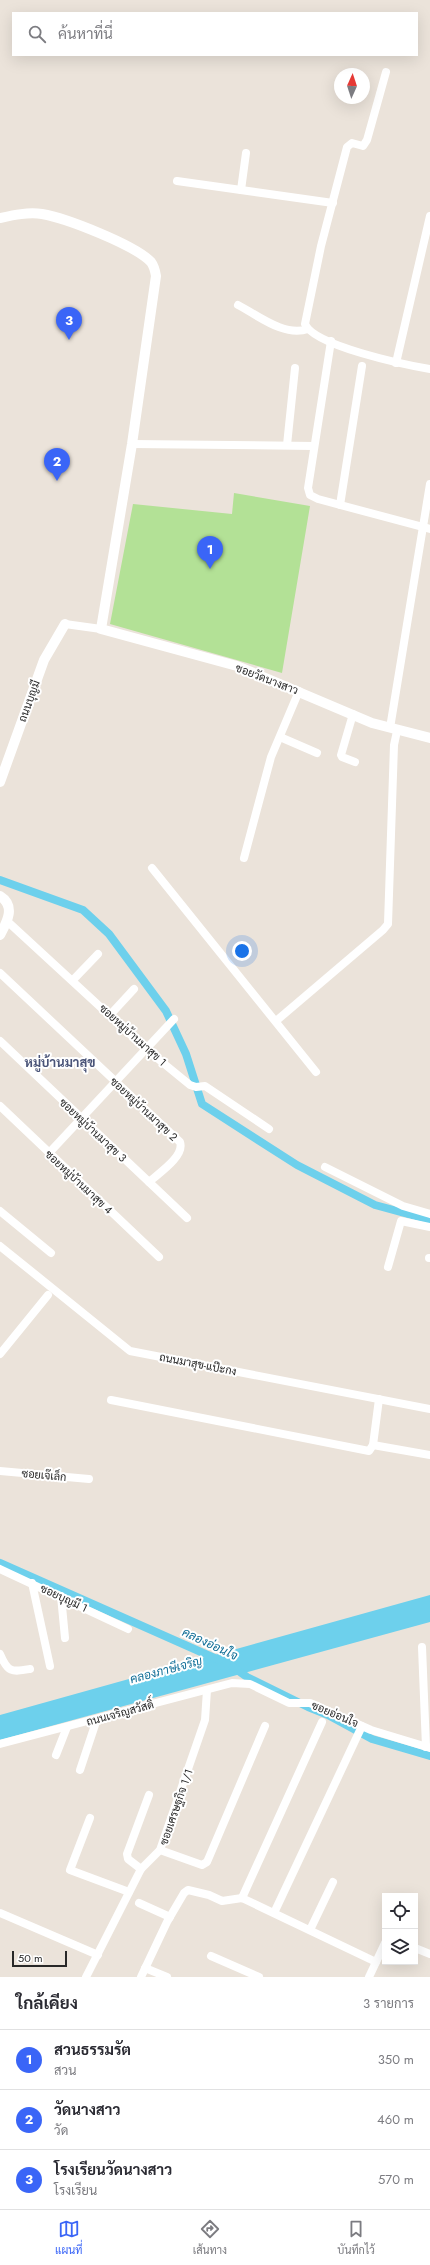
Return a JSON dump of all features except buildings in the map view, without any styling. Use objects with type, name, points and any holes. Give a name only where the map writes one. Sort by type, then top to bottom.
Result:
[{"type":"street","points":[[308,329],[305,318],[347,147],[352,143],[363,146],[367,140],[386,72]]},
{"type":"street","points":[[241,190],[246,154]]},
{"type":"street","points":[[177,181],[333,203]]},
{"type":"street","points":[[0,218],[22,214],[42,214],[108,237],[148,259],[155,269],[156,276],[132,444],[101,629],[65,624]]},
{"type":"street","points":[[396,363],[430,216]]},
{"type":"street","points":[[238,305],[285,330],[298,332],[308,329],[331,341],[382,360],[430,369]]},
{"type":"street","points":[[331,341],[308,488],[310,495],[318,499],[426,528]]},
{"type":"street","points":[[340,505],[362,366]]},
{"type":"street","points":[[287,445],[295,368]]},
{"type":"street","points":[[132,444],[314,446]]},
{"type":"street","points":[[276,1021],[387,927],[393,818],[393,729],[426,528],[430,484]]},
{"type":"street","name":"ถนนบุญมี","points":[[0,782],[44,660],[65,624]]},
{"type":"street","name":"ซอยวัดนางสาว","points":[[101,629],[237,666],[352,714],[393,729],[430,738]]},
{"type":"street","points":[[244,858],[272,757],[299,691]]},
{"type":"street","points":[[352,714],[341,755],[342,757],[355,762]]},
{"type":"street","points":[[280,737],[317,753]]},
{"type":"street","points":[[152,868],[316,1072]]},
{"type":"street","points":[[0,896],[7,903],[9,909],[8,921],[0,934]]},
{"type":"street","name":"ซอยหมู่บ้านมาสุข 1","points":[[8,921],[146,1049],[194,1087],[206,1086],[269,1129]]},
{"type":"street","points":[[73,980],[98,954]]},
{"type":"street","name":"ซอยหมู่บ้านมาสุข 2","points":[[0,973],[174,1136],[182,1147],[180,1154],[149,1182]]},
{"type":"street","points":[[110,1015],[134,988]]},
{"type":"street","points":[[49,1153],[174,1019]]},
{"type":"street","name":"ซอยหมู่บ้านมาสุข 3","points":[[0,1042],[187,1218]]},
{"type":"street","name":"ซอยหมู่บ้านมาสุข 4","points":[[0,1106],[159,1257]]},
{"type":"street","points":[[325,1167],[403,1206],[430,1214]]},
{"type":"street","points":[[0,1211],[51,1253]]},
{"type":"street","points":[[388,1267],[401,1221],[430,1226]]},
{"type":"street","name":"ถนนมาสุข-แป๊ะกง","points":[[0,1246],[130,1351],[430,1409]]},
{"type":"street","points":[[0,1354],[48,1295]]},
{"type":"street","points":[[111,1400],[370,1451],[373,1445],[379,1399]]},
{"type":"street","points":[[373,1445],[430,1455]]},
{"type":"street","name":"ซอยเจ๊เล็ก","points":[[0,1471],[89,1479]]},
{"type":"street","name":"ซอยบุญมี 1","points":[[0,1569],[61,1596],[128,1629]]},
{"type":"street","points":[[32,1583],[50,1666]]},
{"type":"street","points":[[61,1596],[65,1638]]},
{"type":"street","points":[[422,1646],[428,1747]]},
{"type":"street","points":[[0,1654],[5,1666],[10,1670],[15,1671],[30,1669]]},
{"type":"street","name":"ซอยอ่อนใจ","points":[[241,1683],[250,1684],[284,1701],[322,1707],[360,1730],[428,1747]]},
{"type":"street","name":"ถนนเจริญสวัสดิ์","points":[[0,1744],[207,1690],[241,1683]]},
{"type":"street","name":"ซอยเศรษฐกิจ 1/1","points":[[86,1977],[141,1869],[160,1850],[205,1720],[207,1690]]},
{"type":"street","points":[[80,1770],[97,1719]]},
{"type":"street","points":[[242,1898],[322,1722]]},
{"type":"street","points":[[160,1850],[202,1865],[205,1864],[266,1726]]},
{"type":"street","points":[[56,1755],[67,1727]]},
{"type":"street","points":[[274,1913],[360,1730]]},
{"type":"street","points":[[141,1869],[128,1859],[128,1854],[150,1795]]},
{"type":"street","points":[[90,1818],[70,1870],[129,1892]]},
{"type":"street","points":[[310,1930],[333,1882]]},
{"type":"street","points":[[141,1977],[170,1917],[184,1893],[188,1890],[209,1895],[222,1901],[242,1898],[376,1962]]},
{"type":"street","points":[[139,1903],[170,1917]]},
{"type":"street","points":[[0,1913],[98,1955]]},
{"type":"street","points":[[418,1949],[430,1954]]},
{"type":"street","points":[[369,1977],[382,1950]]},
{"type":"street","points":[[211,1956],[259,1977]]},
{"type":"street","points":[[145,1968],[168,1977]]},
{"type":"green space","points":[[234,493],[310,506],[282,673],[110,624],[133,504],[232,514]]},
{"type":"water","name":"คลองภาษีเจริญ","points":[[430,1595],[430,1622],[0,1740],[0,1715]]},
{"type":"waterway","points":[[0,880],[83,910],[109,934],[166,1011],[186,1054],[202,1104],[297,1165],[375,1205],[430,1220]]},
{"type":"waterway","name":"คลองอ่อนใจ","points":[[0,1563],[219,1660]]},
{"type":"waterway","name":"คลองอ่อนใจ","points":[[233,1667],[247,1677],[308,1707],[328,1715],[372,1739],[430,1756]]},
{"type":"place","name":"โรงเรียนวัดนางสาว","points":[[69,340]]},
{"type":"place","name":"วัดนางสาว","points":[[57,481]]},
{"type":"place","name":"สวนธรรมรัต","points":[[210,569]]},
{"type":"district","name":"หมู่บ้านมาสุข","points":[[60,1062]]}]
